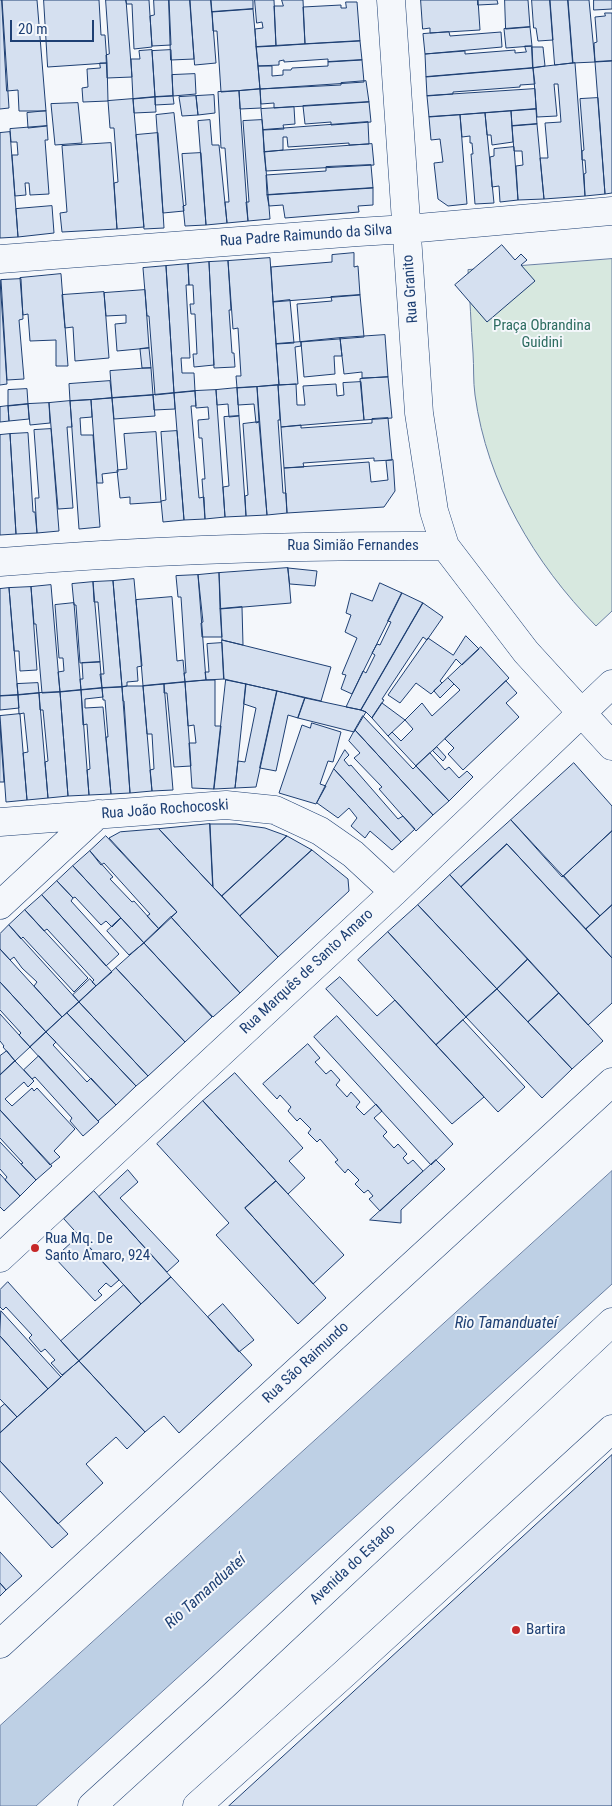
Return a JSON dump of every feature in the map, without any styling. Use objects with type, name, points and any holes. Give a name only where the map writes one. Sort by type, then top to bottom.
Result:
[{"type":"main road","name":"Rua Granito","points":[[391,0],[419,413],[434,511],[445,546]]},
{"type":"main road","name":"Rua Padre Raimundo da Silva","points":[[0,259],[407,229],[612,211]]},
{"type":"main road","name":"Rua Simião Fernandes","points":[[0,562],[218,548],[344,545],[445,546]]},
{"type":"main road","points":[[445,546],[526,652],[612,746]]},
{"type":"main road","name":"Rua Marquês de Santo Amaro","points":[[0,1258],[394,892],[612,684]]},
{"type":"main road","name":"Rua João Rochocoski","points":[[0,822],[226,804],[275,810],[320,831],[353,854],[394,892]]},
{"type":"main road","points":[[0,905],[98,814]]},
{"type":"main road","name":"Rua São Raimundo","points":[[0,1644],[612,1082]]},
{"type":"main road","name":"Avenida do Estado","points":[[92,1806],[216,1693],[612,1322]]},
{"type":"main road","points":[[197,1806],[612,1429]]},
{"type":"green space","name":"Praça Obrandina Guidini","points":[[612,259],[612,611],[596,626],[573,602],[534,548],[502,490],[490,459],[481,428],[474,390],[468,270]]},
{"type":"water","name":"Rio Tamanduateí","points":[[612,1171],[612,1284],[36,1806],[0,1806],[0,1726]]},
{"type":"building","points":[[0,0],[2,0],[9,108],[0,109]]},
{"type":"building","points":[[2,0],[37,0],[46,111],[19,111],[18,90],[7,91]]},
{"type":"building","points":[[44,0],[99,0],[101,35],[105,35],[107,63],[48,67]]},
{"type":"building","points":[[106,0],[126,0],[132,77],[107,78],[106,55],[109,54]]},
{"type":"building","points":[[126,0],[149,0],[152,47],[134,49],[132,4],[127,4]]},
{"type":"building","points":[[154,0],[169,0],[171,45],[152,46],[150,16],[154,15]]},
{"type":"building","points":[[169,0],[190,0],[194,59],[171,60]]},
{"type":"building","points":[[190,0],[211,0],[216,63],[195,65]]},
{"type":"building","points":[[211,0],[253,0],[253,9],[212,12]]},
{"type":"building","points":[[255,0],[274,0],[276,46],[256,47],[255,29],[263,28],[262,22],[257,23]]},
{"type":"building","points":[[282,0],[303,0],[305,44],[276,46],[274,6],[283,6]]},
{"type":"building","points":[[421,0],[478,0],[480,30],[430,33],[430,28],[423,29]]},
{"type":"building","points":[[478,0],[497,0],[498,4],[478,5]]},
{"type":"building","points":[[505,0],[528,0],[530,27],[506,29]]},
{"type":"building","points":[[532,0],[550,0],[553,40],[538,41],[536,28],[534,28]]},
{"type":"building","points":[[550,0],[568,0],[573,63],[555,65]]},
{"type":"building","points":[[568,0],[589,0],[595,62],[573,63]]},
{"type":"building","points":[[594,0],[612,0],[612,9],[594,10]]},
{"type":"building","points":[[346,2],[357,2],[360,41],[305,44],[303,7],[341,5],[341,8],[346,8]]},
{"type":"building","points":[[253,9],[260,89],[221,92],[217,31],[213,31],[212,12]]},
{"type":"building","points":[[605,13],[612,13],[612,61],[595,62],[594,43],[597,42],[595,17],[605,16]]},
{"type":"building","points":[[530,27],[532,46],[506,48],[504,29]]},
{"type":"building","points":[[449,32],[450,36],[501,32],[502,47],[425,54],[423,34]]},
{"type":"building","points":[[360,41],[362,60],[328,62],[328,59],[284,62],[284,60],[279,61],[279,65],[258,66],[256,47]]},
{"type":"building","points":[[525,46],[532,46],[533,68],[426,77],[425,54],[465,51],[465,54],[515,50],[515,53],[526,52]]},
{"type":"building","points":[[532,47],[543,47],[545,66],[533,68]]},
{"type":"building","points":[[152,50],[155,97],[133,99],[131,59],[140,59],[139,51]]},
{"type":"building","points":[[171,50],[173,96],[155,97],[152,51]]},
{"type":"building","points":[[362,60],[364,82],[260,89],[258,66],[272,66],[272,76],[283,75],[283,70],[291,70],[292,68],[328,66],[328,62]]},
{"type":"building","points":[[612,61],[612,193],[605,194],[595,62]]},
{"type":"building","points":[[100,63],[107,63],[108,101],[83,102],[82,88],[88,87],[87,69],[100,68]]},
{"type":"building","points":[[575,63],[585,196],[544,199],[540,158],[548,158],[545,123],[561,122],[558,84],[554,84],[557,116],[537,117],[533,68]]},
{"type":"building","points":[[533,68],[535,84],[427,96],[426,77]]},
{"type":"building","points":[[195,74],[196,94],[173,96],[172,75]]},
{"type":"building","points":[[366,81],[369,102],[274,108],[274,103],[261,104],[260,89],[341,85],[341,83]]},
{"type":"building","points":[[260,89],[261,108],[240,109],[239,91]]},
{"type":"building","points":[[535,89],[536,109],[429,117],[427,96]]},
{"type":"building","points":[[239,91],[248,221],[227,223],[225,202],[229,202],[225,148],[221,148],[218,92]]},
{"type":"building","points":[[214,95],[215,113],[198,115],[196,96]]},
{"type":"building","points":[[173,96],[174,104],[155,105],[155,97]]},
{"type":"building","points":[[196,96],[198,115],[182,116],[179,97]]},
{"type":"building","points":[[155,97],[156,112],[134,113],[133,99]]},
{"type":"building","points":[[598,98],[605,194],[585,196],[584,174],[586,173],[585,160],[582,160],[582,151],[584,150],[580,99]]},
{"type":"building","points":[[133,99],[144,227],[117,229],[114,183],[118,182],[114,128],[110,128],[108,101]]},
{"type":"building","points":[[369,102],[371,122],[331,125],[331,122],[305,124],[303,106]]},
{"type":"building","points":[[78,103],[82,143],[55,145],[51,104]]},
{"type":"building","points":[[294,107],[295,124],[283,125],[284,129],[263,130],[261,109]]},
{"type":"building","points":[[536,109],[537,124],[512,126],[511,111]]},
{"type":"building","points":[[46,111],[47,126],[28,128],[27,113]]},
{"type":"building","points":[[511,111],[513,142],[492,145],[491,135],[487,135],[485,113]]},
{"type":"building","points":[[174,113],[184,211],[163,213],[156,115]]},
{"type":"building","points":[[485,113],[494,203],[475,204],[471,154],[473,154],[472,143],[470,143],[470,136],[462,137],[460,115]]},
{"type":"building","points":[[460,115],[467,204],[448,206],[438,199],[434,163],[443,162],[440,139],[431,140],[429,117]]},
{"type":"building","points":[[210,120],[212,145],[219,145],[227,223],[206,225],[198,121]]},
{"type":"building","points":[[262,120],[270,219],[248,221],[246,202],[249,202],[243,121]]},
{"type":"building","points":[[368,122],[369,144],[349,145],[349,143],[288,147],[287,137],[283,137],[283,150],[264,152],[263,130]]},
{"type":"building","points":[[537,124],[544,199],[518,200],[516,166],[523,165],[522,151],[514,151],[512,126]]},
{"type":"building","points":[[47,126],[48,140],[45,140],[49,194],[30,195],[29,183],[25,183],[26,195],[15,196],[12,155],[18,155],[17,142],[11,142],[10,129]]},
{"type":"building","points":[[10,132],[18,237],[0,238],[0,133]]},
{"type":"building","points":[[158,133],[164,228],[144,229],[136,135]]},
{"type":"building","points":[[111,143],[117,229],[62,232],[60,213],[67,212],[62,146]]},
{"type":"building","points":[[372,144],[374,165],[266,171],[264,152]]},
{"type":"building","points":[[514,147],[518,200],[500,202],[499,186],[492,187],[490,157],[494,156],[494,149]]},
{"type":"building","points":[[201,153],[206,225],[185,226],[183,206],[186,205],[182,154]]},
{"type":"building","points":[[371,165],[373,188],[267,195],[266,175],[326,171],[326,167]]},
{"type":"building","points":[[373,188],[373,205],[358,206],[359,212],[285,218],[283,205],[269,206],[267,195]]},
{"type":"building","points":[[52,206],[54,233],[18,237],[16,209]]},
{"type":"building","points":[[502,245],[515,260],[521,254],[527,260],[521,265],[535,281],[487,322],[455,285]]},
{"type":"building","points":[[354,253],[354,267],[358,266],[360,295],[273,302],[271,267],[332,262],[332,255]]},
{"type":"building","points":[[270,258],[279,385],[237,388],[236,376],[241,376],[238,328],[233,329],[228,261]]},
{"type":"building","points":[[228,261],[231,310],[229,310],[232,353],[234,353],[235,367],[214,368],[209,262]]},
{"type":"building","points":[[209,262],[214,365],[194,367],[193,354],[197,354],[195,314],[191,314],[190,304],[194,304],[193,285],[189,285],[188,264]]},
{"type":"building","points":[[188,264],[189,285],[186,285],[190,358],[181,358],[182,373],[194,373],[195,391],[174,393],[166,266]]},
{"type":"building","points":[[166,266],[174,393],[155,395],[143,268]]},
{"type":"building","points":[[61,274],[68,366],[56,366],[56,340],[30,341],[28,314],[23,315],[20,278]]},
{"type":"building","points":[[21,279],[23,319],[19,320],[24,379],[7,380],[1,280]]},
{"type":"building","points":[[0,280],[7,384],[0,385]]},
{"type":"building","points":[[145,290],[149,348],[117,351],[115,324],[126,323],[126,315],[106,316],[104,293]]},
{"type":"building","points":[[104,292],[109,358],[75,361],[73,327],[65,328],[62,295]]},
{"type":"building","points":[[360,295],[364,337],[300,342],[297,304],[332,301],[331,297]]},
{"type":"building","points":[[290,300],[294,343],[276,344],[273,302]]},
{"type":"building","points":[[385,335],[388,377],[362,378],[362,372],[344,374],[340,338]]},
{"type":"building","points":[[340,338],[342,356],[334,356],[335,374],[304,377],[301,342]]},
{"type":"building","points":[[301,342],[301,346],[295,347],[298,384],[279,385],[276,344]]},
{"type":"building","points":[[149,348],[151,368],[142,368],[140,349]]},
{"type":"building","points":[[151,368],[153,395],[112,398],[110,371]]},
{"type":"building","points":[[388,377],[392,418],[364,420],[360,379]]},
{"type":"building","points":[[110,381],[112,398],[70,401],[69,384]]},
{"type":"building","points":[[361,382],[364,420],[281,427],[278,385],[296,384],[297,405],[305,405],[303,386],[336,384],[337,396],[344,395],[343,383]]},
{"type":"building","points":[[278,385],[280,420],[278,420],[283,493],[286,493],[287,513],[267,515],[257,387]]},
{"type":"building","points":[[257,387],[259,422],[256,423],[254,404],[238,405],[237,388]]},
{"type":"building","points":[[237,388],[239,416],[229,417],[228,404],[217,405],[216,390]]},
{"type":"building","points":[[27,389],[28,404],[8,406],[8,390]]},
{"type":"building","points":[[216,390],[225,517],[205,519],[202,479],[205,479],[202,438],[199,438],[198,420],[209,419],[208,407],[196,408],[195,391]]},
{"type":"building","points":[[195,391],[196,406],[191,406],[199,498],[204,497],[205,519],[184,520],[174,393]]},
{"type":"building","points":[[174,393],[175,409],[154,410],[153,395]]},
{"type":"building","points":[[153,395],[155,416],[114,419],[112,398]]},
{"type":"building","points":[[112,398],[118,472],[102,474],[103,483],[97,483],[91,400]]},
{"type":"building","points":[[91,400],[92,417],[80,418],[81,435],[93,435],[100,527],[79,529],[70,401]]},
{"type":"building","points":[[70,401],[72,427],[67,427],[73,508],[58,509],[49,403]]},
{"type":"building","points":[[49,403],[50,423],[30,425],[28,404]]},
{"type":"building","points":[[28,404],[29,419],[9,421],[8,406]]},
{"type":"building","points":[[8,406],[9,421],[0,422],[0,407]]},
{"type":"building","points":[[239,416],[246,516],[225,517],[223,487],[229,486],[224,417]]},
{"type":"building","points":[[388,418],[392,460],[374,461],[374,458],[303,463],[304,467],[284,468],[281,427],[301,425],[301,428],[372,423],[372,419]]},
{"type":"building","points":[[259,422],[267,515],[246,516],[245,496],[248,495],[243,424]]},
{"type":"building","points":[[51,429],[59,531],[37,533],[35,498],[39,498],[34,430]]},
{"type":"building","points":[[177,431],[184,520],[163,522],[161,501],[166,500],[161,432]]},
{"type":"building","points":[[156,432],[161,502],[130,504],[130,497],[120,498],[117,470],[127,469],[124,434]]},
{"type":"building","points":[[28,433],[33,512],[35,512],[37,533],[16,534],[10,434]]},
{"type":"building","points":[[10,434],[16,534],[0,535],[0,435]]},
{"type":"building","points":[[393,460],[395,491],[384,507],[287,513],[284,468],[369,462],[371,482],[388,480],[386,461]]},
{"type":"building","points":[[288,568],[291,603],[220,609],[219,573]]},
{"type":"building","points":[[288,568],[317,571],[315,586],[290,584]]},
{"type":"building","points":[[219,573],[222,637],[202,637],[201,623],[203,622],[198,575]]},
{"type":"building","points":[[198,575],[206,680],[185,682],[181,597],[178,597],[176,576]]},
{"type":"building","points":[[134,579],[142,666],[137,667],[138,681],[127,682],[127,686],[122,687],[113,581]]},
{"type":"building","points":[[113,581],[122,687],[102,688],[100,674],[104,674],[98,602],[94,602],[93,582]]},
{"type":"building","points":[[93,582],[100,662],[80,663],[76,605],[74,605],[72,584]]},
{"type":"building","points":[[380,583],[402,593],[352,694],[341,689],[346,675],[342,674],[357,638],[345,632],[351,615],[346,613],[351,593],[372,601]]},
{"type":"building","points":[[51,585],[60,692],[42,693],[31,587]]},
{"type":"building","points":[[31,587],[37,670],[20,671],[19,651],[14,651],[9,588]]},
{"type":"building","points":[[9,588],[18,695],[0,696],[0,589]]},
{"type":"building","points":[[402,593],[423,603],[361,710],[346,707],[363,671],[366,673],[375,655],[372,653],[377,644],[380,645],[391,622],[388,621]]},
{"type":"building","points":[[172,597],[177,661],[183,660],[185,682],[143,686],[136,600]]},
{"type":"building","points":[[74,603],[81,690],[60,692],[58,672],[64,671],[63,658],[59,658],[55,605]]},
{"type":"building","points":[[423,603],[443,617],[427,640],[423,637],[382,699],[384,700],[372,718],[361,710]]},
{"type":"building","points":[[242,607],[243,645],[222,640],[220,609]]},
{"type":"building","points":[[466,636],[479,649],[462,665],[456,659],[440,681],[442,683],[431,694],[416,683],[400,703],[388,695],[428,638],[453,655]]},
{"type":"building","points":[[222,640],[331,667],[321,701],[224,679]]},
{"type":"building","points":[[222,643],[224,679],[206,680],[205,672],[209,672],[207,644]]},
{"type":"building","points":[[481,647],[509,678],[416,766],[388,736],[392,732],[401,741],[413,729],[405,720],[422,703],[432,716],[460,690],[448,678]]},
{"type":"building","points":[[100,662],[102,688],[81,690],[80,679],[83,679],[82,663]]},
{"type":"building","points":[[448,678],[454,684],[440,698],[434,691]]},
{"type":"building","points":[[215,680],[215,726],[221,726],[214,789],[192,788],[189,743],[196,743],[194,725],[188,726],[185,682]]},
{"type":"building","points":[[226,680],[246,684],[235,788],[214,789]]},
{"type":"building","points":[[506,681],[517,693],[506,703],[519,717],[463,770],[448,754],[454,748],[445,739]]},
{"type":"building","points":[[185,682],[191,766],[174,767],[167,693],[164,693],[164,684]]},
{"type":"building","points":[[38,683],[39,693],[18,695],[17,684]]},
{"type":"building","points":[[164,684],[173,790],[152,791],[150,770],[154,769],[152,734],[147,734],[143,686]]},
{"type":"building","points":[[246,684],[277,691],[256,787],[235,788],[238,761],[245,762],[256,708],[244,704]]},
{"type":"building","points":[[143,686],[152,791],[130,793],[122,687]]},
{"type":"building","points":[[122,687],[130,793],[111,794],[105,700],[103,700],[102,688]]},
{"type":"building","points":[[102,688],[103,697],[85,699],[85,708],[103,707],[111,794],[89,795],[87,770],[90,769],[87,724],[83,725],[81,690]]},
{"type":"building","points":[[81,690],[89,795],[68,796],[60,692]]},
{"type":"building","points":[[277,691],[305,698],[298,718],[288,715],[276,771],[260,768]]},
{"type":"building","points":[[60,692],[68,796],[48,798],[45,762],[48,761],[43,710],[40,710],[39,693]]},
{"type":"building","points":[[39,693],[48,798],[27,800],[23,753],[28,752],[24,713],[19,714],[18,695]]},
{"type":"building","points":[[18,695],[19,708],[0,710],[0,696]]},
{"type":"building","points":[[305,698],[366,712],[354,732],[298,718]]},
{"type":"building","points":[[382,703],[405,720],[388,736],[372,718]]},
{"type":"building","points":[[20,714],[27,800],[6,802],[0,716]]},
{"type":"building","points":[[363,716],[413,769],[416,766],[449,801],[433,815],[355,730]]},
{"type":"building","points":[[312,723],[341,732],[333,762],[328,761],[320,784],[326,786],[316,804],[279,793],[302,725],[310,728]]},
{"type":"building","points":[[0,725],[4,782],[0,782]]},
{"type":"building","points":[[355,730],[433,815],[416,831],[379,789],[382,787],[354,758],[360,753],[349,741]]},
{"type":"building","points":[[437,747],[446,757],[443,761],[433,751]]},
{"type":"building","points":[[345,750],[349,755],[344,760],[349,766],[351,765],[398,819],[403,816],[415,829],[401,842],[334,769]]},
{"type":"building","points":[[430,753],[445,770],[449,767],[459,778],[467,771],[473,777],[449,801],[416,766]]},
{"type":"building","points":[[574,763],[612,806],[612,831],[562,877],[511,820]]},
{"type":"building","points":[[334,769],[401,842],[392,850],[370,831],[365,838],[351,826],[357,818],[349,808],[338,818],[317,803]]},
{"type":"building","points":[[511,820],[600,916],[586,929],[507,844],[461,887],[450,875]]},
{"type":"building","points":[[210,824],[213,887],[159,829]]},
{"type":"building","points":[[210,824],[236,824],[265,828],[287,836],[222,896],[213,887]]},
{"type":"building","points":[[159,829],[278,957],[240,993],[171,917],[177,912],[109,838],[120,832]]},
{"type":"building","points":[[612,831],[612,905],[600,916],[564,876]]},
{"type":"building","points":[[106,836],[177,912],[159,929],[147,916],[150,914],[104,863],[101,865],[90,851]]},
{"type":"building","points":[[287,836],[312,850],[240,916],[222,896]]},
{"type":"building","points":[[507,844],[612,958],[612,1003],[588,1025],[461,887]]},
{"type":"building","points":[[312,850],[348,879],[349,891],[278,957],[240,916]]},
{"type":"building","points":[[90,851],[113,877],[110,879],[132,902],[134,901],[159,929],[144,943],[73,866]]},
{"type":"building","points":[[73,866],[121,918],[112,927],[106,921],[101,925],[57,881]]},
{"type":"building","points":[[450,875],[528,959],[497,989],[418,905]]},
{"type":"building","points":[[57,881],[73,898],[71,901],[119,954],[106,966],[42,895]]},
{"type":"building","points":[[42,895],[112,972],[96,986],[92,982],[94,980],[47,929],[44,931],[25,910]]},
{"type":"building","points":[[418,905],[497,989],[466,1017],[388,932]]},
{"type":"building","points":[[612,905],[612,958],[586,929]]},
{"type":"building","points":[[25,910],[88,978],[74,992],[23,937],[21,939],[9,925]]},
{"type":"building","points":[[171,917],[240,993],[213,1017],[144,943]]},
{"type":"building","points":[[121,918],[144,943],[129,955],[107,931]]},
{"type":"building","points":[[9,925],[79,1002],[62,1017],[34,986],[37,982],[22,968],[14,957],[10,960],[0,949],[0,934]]},
{"type":"building","points":[[388,932],[466,1017],[436,1045],[358,960]]},
{"type":"building","points":[[144,943],[212,1017],[185,1042],[116,968]]},
{"type":"building","points":[[0,949],[62,1017],[46,1032],[0,982]]},
{"type":"building","points":[[528,959],[559,993],[528,1022],[497,989]]},
{"type":"building","points":[[116,968],[185,1042],[148,1076],[79,1002]]},
{"type":"building","points":[[340,977],[377,1016],[395,1000],[484,1097],[452,1124],[326,989]]},
{"type":"building","points":[[90,979],[96,986],[79,1002],[73,995]]},
{"type":"building","points":[[0,982],[46,1032],[30,1047],[19,1035],[21,1033],[0,1010]]},
{"type":"building","points":[[497,989],[572,1069],[542,1098],[466,1017]]},
{"type":"building","points":[[559,993],[603,1041],[572,1069],[528,1022]]},
{"type":"building","points":[[79,1002],[148,1076],[136,1086],[67,1013]]},
{"type":"building","points":[[67,1013],[136,1086],[116,1105],[46,1032]]},
{"type":"building","points":[[0,1014],[30,1047],[15,1061],[0,1041]]},
{"type":"building","points":[[337,1016],[453,1144],[431,1165],[314,1037]]},
{"type":"building","points":[[463,1020],[525,1087],[498,1112],[436,1045]]},
{"type":"building","points":[[46,1032],[56,1042],[53,1045],[87,1082],[91,1078],[116,1105],[98,1121],[30,1047]]},
{"type":"building","points":[[308,1044],[320,1058],[315,1062],[326,1074],[331,1070],[340,1080],[336,1085],[347,1097],[351,1092],[360,1102],[356,1107],[364,1115],[376,1104],[382,1111],[374,1118],[387,1132],[383,1136],[394,1148],[398,1144],[407,1154],[403,1158],[408,1164],[413,1160],[423,1171],[380,1211],[369,1199],[373,1196],[368,1190],[364,1193],[355,1184],[359,1180],[348,1169],[345,1173],[335,1162],[338,1160],[320,1139],[317,1142],[308,1133],[311,1129],[300,1118],[297,1121],[288,1111],[291,1107],[280,1095],[277,1099],[263,1084]]},
{"type":"building","points":[[7,1051],[15,1061],[0,1075],[0,1056]]},
{"type":"building","points":[[39,1056],[99,1122],[83,1136],[70,1121],[72,1118],[35,1077],[32,1079],[24,1070]]},
{"type":"building","points":[[15,1061],[34,1081],[28,1087],[24,1082],[5,1099],[12,1106],[32,1088],[34,1091],[37,1088],[75,1129],[54,1151],[60,1157],[50,1165],[0,1110],[0,1075]]},
{"type":"building","points":[[235,1073],[303,1148],[289,1161],[305,1178],[288,1194],[203,1101]]},
{"type":"building","points":[[203,1101],[276,1181],[245,1208],[326,1298],[298,1324],[216,1235],[229,1223],[157,1144]]},
{"type":"building","points":[[0,1110],[52,1166],[36,1180],[0,1138]]},
{"type":"building","points":[[0,1142],[36,1180],[20,1196],[5,1180],[7,1177],[0,1169]]},
{"type":"building","points":[[436,1160],[445,1169],[401,1210],[401,1223],[370,1220]]},
{"type":"building","points":[[128,1170],[138,1182],[120,1198],[179,1261],[167,1272],[99,1197]]},
{"type":"building","points":[[0,1174],[20,1196],[4,1211],[0,1207]]},
{"type":"building","points":[[276,1181],[344,1255],[313,1284],[245,1208]]},
{"type":"building","points":[[94,1191],[171,1277],[141,1304],[64,1219]]},
{"type":"building","points":[[79,1236],[119,1280],[111,1287],[106,1283],[98,1291],[102,1295],[95,1301],[55,1258]]},
{"type":"building","points":[[171,1277],[252,1365],[179,1433],[164,1416],[145,1432],[79,1361]]},
{"type":"building","points":[[8,1282],[79,1361],[62,1375],[51,1363],[55,1360],[45,1349],[41,1352],[29,1338],[32,1335],[6,1307],[3,1310],[0,1307],[0,1290]]},
{"type":"building","points":[[124,1285],[141,1304],[79,1361],[61,1341]]},
{"type":"building","points":[[223,1304],[254,1340],[239,1352],[208,1317]]},
{"type":"building","points":[[1,1311],[61,1377],[48,1389],[0,1336]]},
{"type":"building","points":[[0,1336],[48,1389],[17,1417],[0,1399]]},
{"type":"building","points":[[79,1361],[145,1432],[127,1449],[116,1437],[86,1464],[103,1483],[58,1524],[0,1461],[0,1433]]},
{"type":"building","points":[[5,1404],[17,1417],[0,1433],[0,1408]]},
{"type":"building","name":"Bartira","points":[[612,1455],[612,1806],[229,1806]]},
{"type":"building","points":[[0,1461],[68,1534],[52,1548],[0,1491]]},
{"type":"building","points":[[0,1552],[22,1576],[6,1590],[0,1583]]},
{"type":"building","points":[[0,1583],[6,1590],[0,1596]]},
{"type":"place","name":"Rua Mq. De Santo Amaro, 924","points":[[35,1248]]},
{"type":"place","name":"Bartira","points":[[516,1630]]}]
